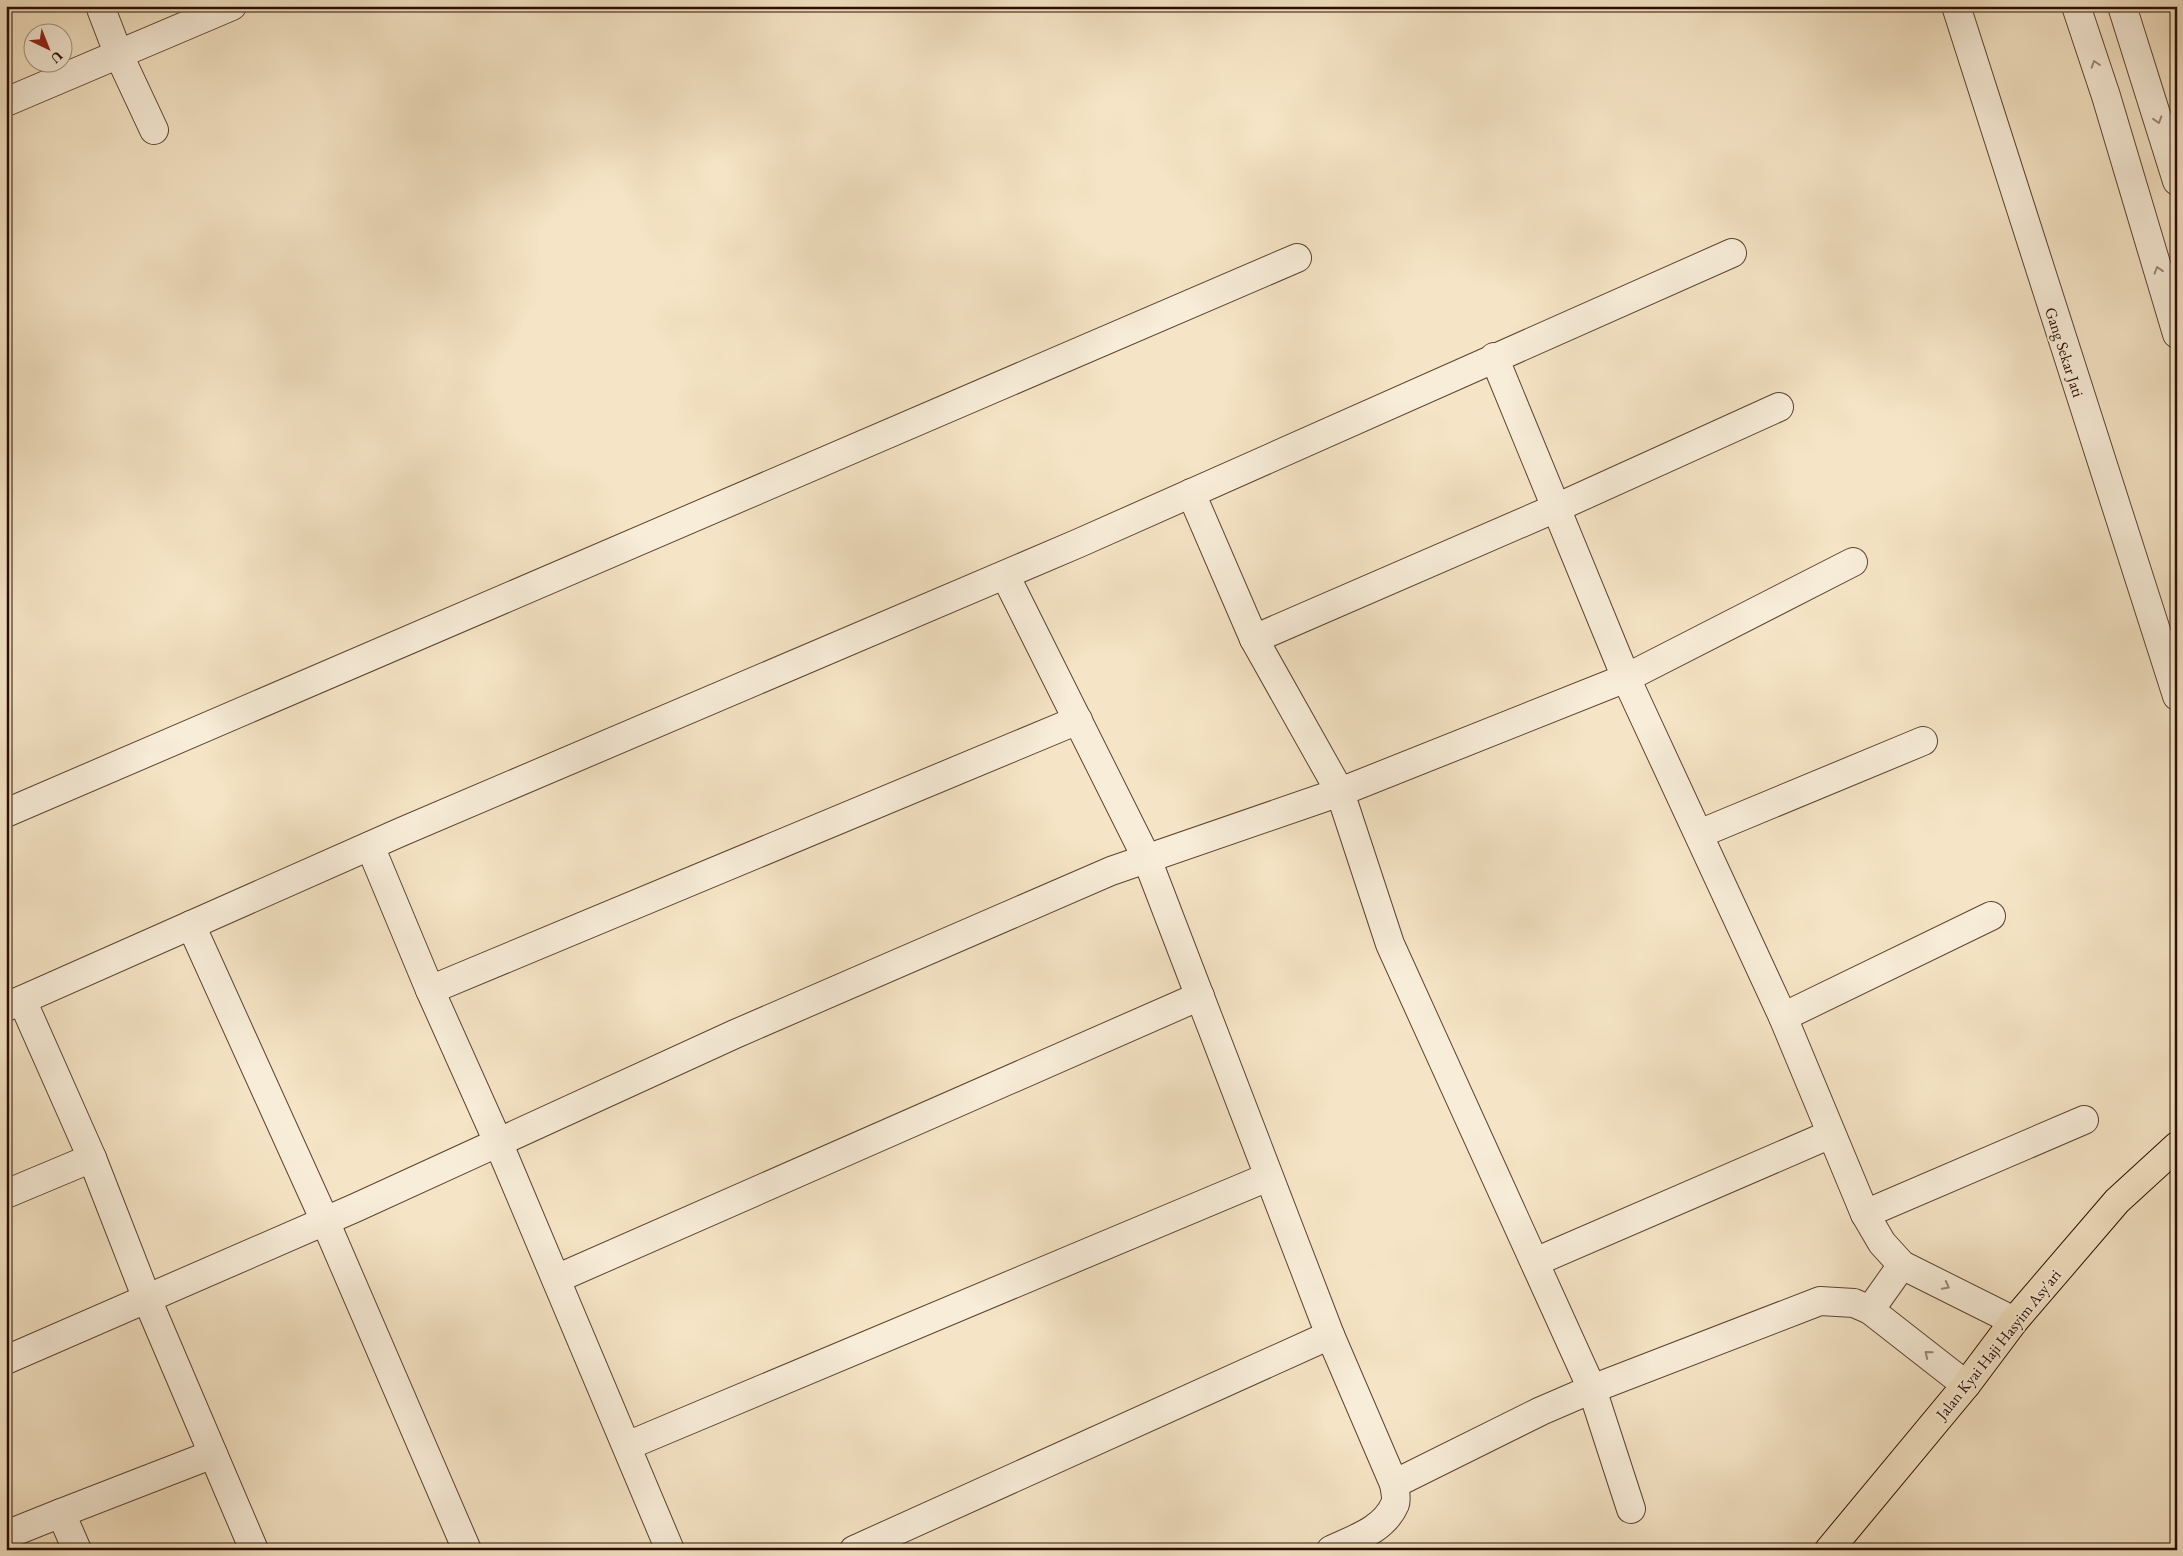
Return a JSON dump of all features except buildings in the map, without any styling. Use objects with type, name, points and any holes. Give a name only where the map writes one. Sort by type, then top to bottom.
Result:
[{"type":"highway","name":"Jalan Kyai Haji Hasyim Asy'ari","points":[[1829,1550],[1966,1385],[2014,1321],[2118,1201],[2177,1146]]},
{"type":"street","points":[[100,6],[118,53],[154,130]]},
{"type":"street","points":[[6,102],[232,6]]},
{"type":"street","name":"Gang Sekar Jati","points":[[1956,6],[2177,696]]},
{"type":"street","points":[[2076,6],[2106,96],[2177,334]]},
{"type":"street","points":[[2122,6],[2177,181]]},
{"type":"street","points":[[2106,96],[2147,84]]},
{"type":"street","points":[[254,1550],[147,1299],[92,1158],[14,1004],[370,846],[1191,493],[1732,253]]},
{"type":"street","points":[[6,813],[1297,258]]},
{"type":"street","points":[[1494,357],[1626,678],[1783,1016],[1865,1214],[1882,1243],[1902,1265],[2014,1321]]},
{"type":"street","points":[[1254,639],[1556,508],[1779,407]]},
{"type":"street","points":[[1191,493],[1254,639],[1340,792],[1390,944],[1592,1389],[1631,1509]]},
{"type":"street","points":[[6,1360],[325,1221],[744,1030],[1102,875],[1340,792],[1626,678],[1853,562]]},
{"type":"street","points":[[1005,574],[1147,859],[1330,1336],[1394,1484],[1396,1503],[1385,1518],[1369,1532],[1330,1550]]},
{"type":"street","points":[[430,990],[1078,720]]},
{"type":"street","points":[[1700,834],[1923,741]]},
{"type":"street","points":[[370,846],[430,990],[498,1142],[670,1550]]},
{"type":"street","points":[[1783,1016],[1991,916]]},
{"type":"street","points":[[191,925],[325,1221],[467,1550]]},
{"type":"street","points":[[556,1279],[1200,996]]},
{"type":"street","points":[[1865,1214],[2084,1120]]},
{"type":"street","points":[[1535,1262],[1831,1134]]},
{"type":"street","points":[[6,1194],[92,1158]]},
{"type":"street","points":[[627,1446],[1268,1178]]},
{"type":"street","points":[[1870,1310],[1902,1265]]},
{"type":"street","points":[[1394,1484],[1541,1411],[1592,1389],[1820,1301],[1854,1303],[1870,1310],[1966,1385]]},
{"type":"street","points":[[854,1550],[1330,1336]]},
{"type":"street","points":[[6,1535],[213,1454]]},
{"type":"street","points":[[61,1513],[76,1550]]}]
